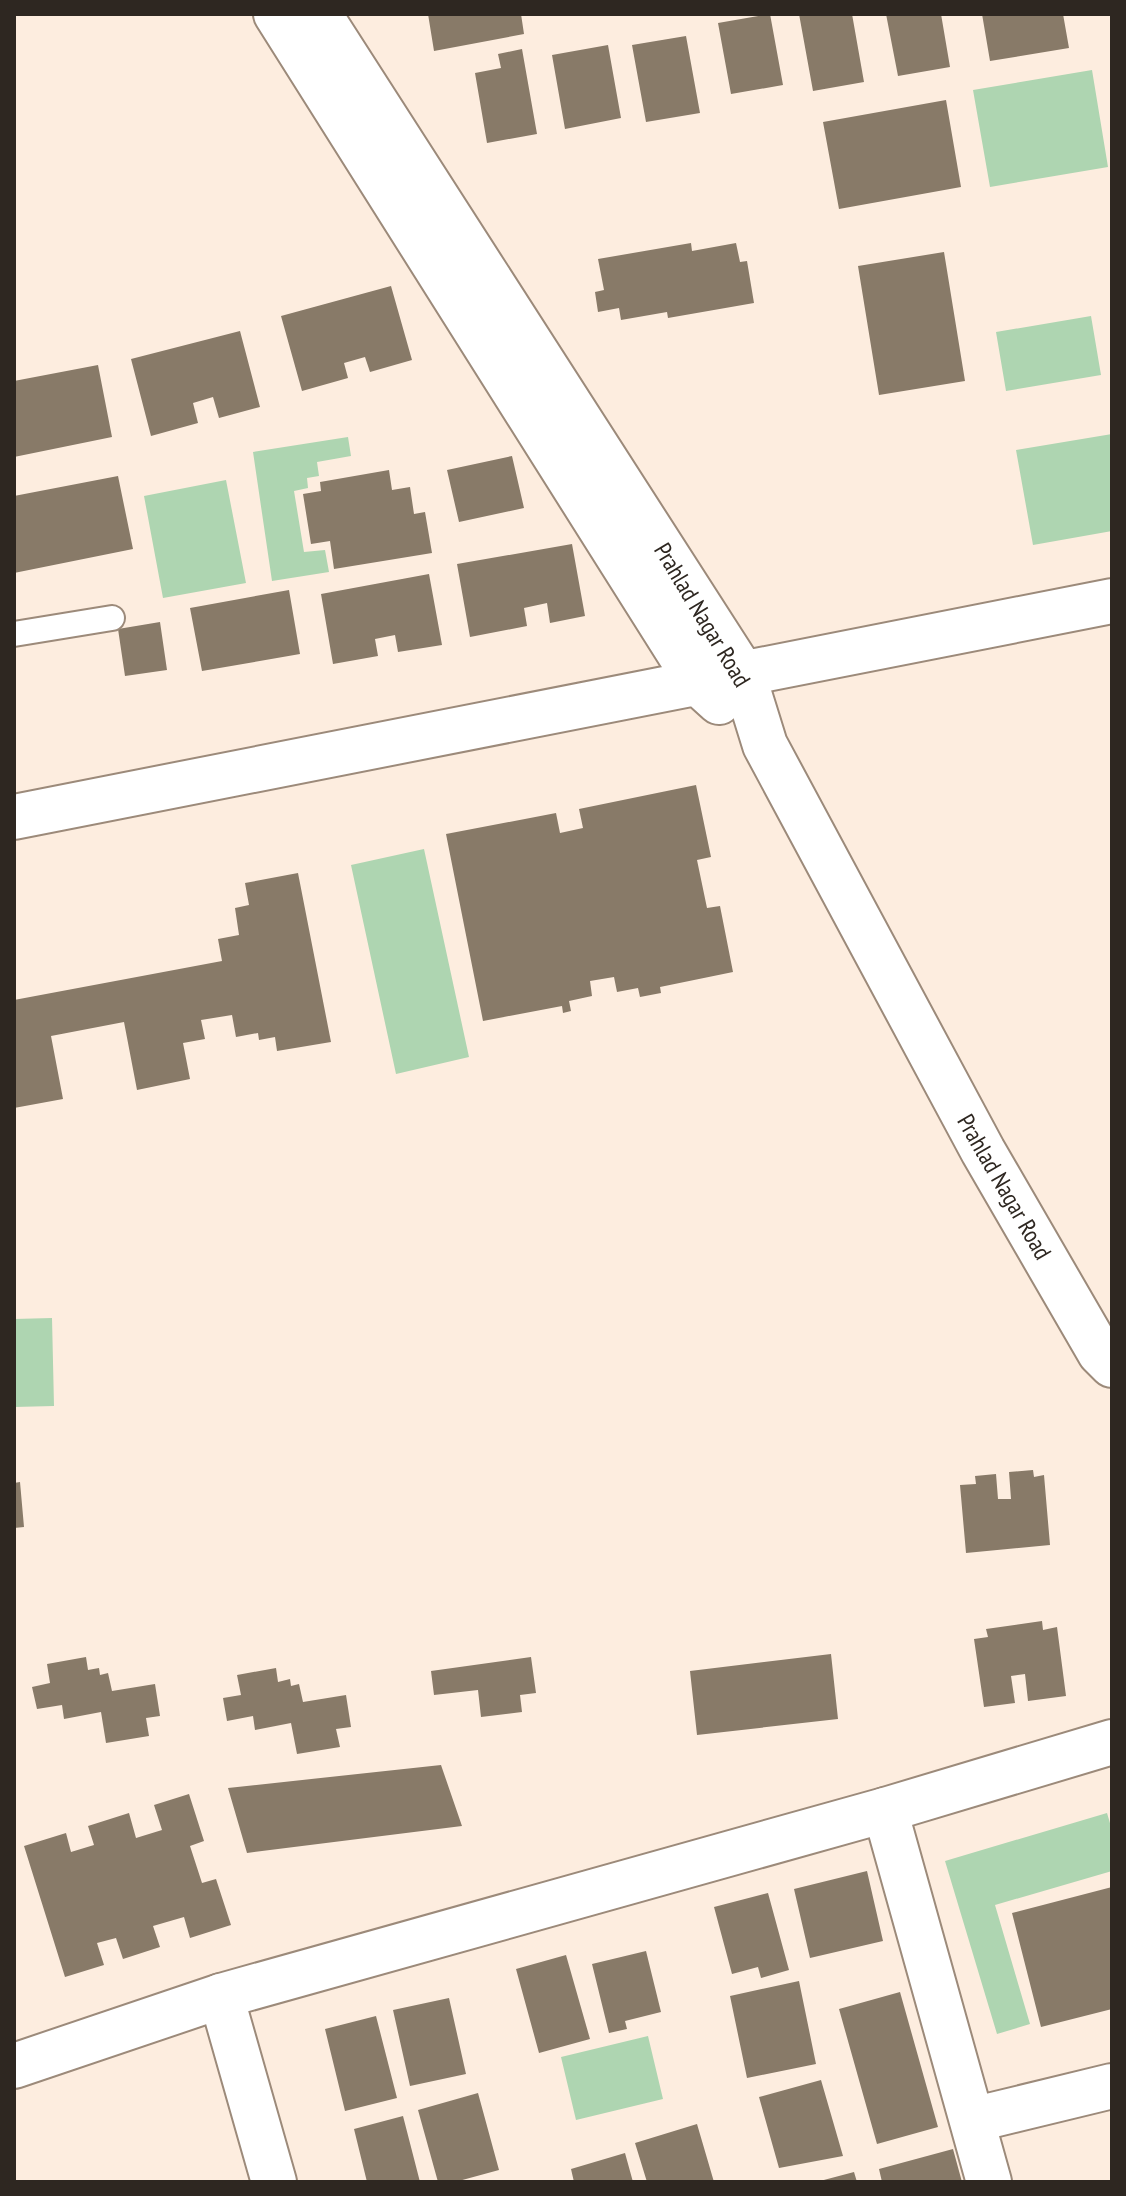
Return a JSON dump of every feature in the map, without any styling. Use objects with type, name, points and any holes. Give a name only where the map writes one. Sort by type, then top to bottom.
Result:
[{"type":"street","points":[[276,14],[698,683],[765,745]]},
{"type":"street","name":"Prahlad Nagar Road","points":[[319,14],[743,674],[765,745],[983,1151],[1100,1353],[1112,1365]]},
{"type":"street","points":[[14,817],[1112,601]]},
{"type":"street","points":[[14,2066],[221,1996],[885,1810],[1112,1742]]},
{"type":"street","points":[[885,1810],[989,2182]]},
{"type":"street","points":[[221,1996],[274,2182]]},
{"type":"street","points":[[972,2120],[1112,2086]]},
{"type":"lane","points":[[14,634],[112,618]]},
{"type":"green space","points":[[1092,70],[1108,167],[990,187],[973,90]]},
{"type":"green space","points":[[1091,316],[1101,375],[1006,391],[996,332]]},
{"type":"green space","points":[[1112,434],[1112,531],[1033,545],[1016,450]]},
{"type":"green space","points":[[348,437],[351,456],[317,462],[319,476],[307,478],[308,488],[294,491],[304,552],[325,550],[329,572],[272,581],[253,452]]},
{"type":"green space","points":[[226,480],[246,583],[163,598],[144,496]]},
{"type":"green space","points":[[424,849],[469,1057],[396,1074],[351,865]]},
{"type":"green space","points":[[52,1318],[54,1406],[14,1407],[14,1319]]},
{"type":"green space","points":[[1107,1813],[1112,1830],[1112,1871],[995,1905],[1030,2024],[997,2034],[945,1861]]},
{"type":"green space","points":[[648,2036],[663,2099],[576,2120],[561,2057]]},
{"type":"building","points":[[428,14],[521,14],[524,34],[434,51]]},
{"type":"building","points":[[770,14],[783,85],[731,94],[718,23]]},
{"type":"building","points":[[799,14],[852,14],[864,82],[813,91]]},
{"type":"building","points":[[886,14],[941,14],[950,67],[898,76]]},
{"type":"building","points":[[982,14],[1063,14],[1069,48],[990,61]]},
{"type":"building","points":[[686,36],[700,113],[646,122],[632,45]]},
{"type":"building","points":[[608,45],[621,118],[565,129],[552,55]]},
{"type":"building","points":[[522,49],[537,134],[487,143],[475,73],[501,68],[498,54]]},
{"type":"building","points":[[946,100],[961,187],[839,209],[823,122]]},
{"type":"building","points":[[691,243],[692,251],[736,243],[740,262],[747,261],[754,303],[668,318],[667,312],[621,320],[619,308],[598,312],[595,292],[604,290],[598,259]]},
{"type":"building","points":[[944,252],[965,381],[879,395],[858,266]]},
{"type":"building","points":[[391,286],[412,360],[370,372],[365,357],[344,363],[348,378],[302,391],[281,316]]},
{"type":"building","points":[[240,331],[260,407],[219,418],[213,397],[193,403],[198,423],[151,436],[131,359]]},
{"type":"building","points":[[98,365],[112,437],[14,457],[14,381]]},
{"type":"building","points":[[512,456],[524,508],[459,522],[447,470]]},
{"type":"building","points":[[389,470],[392,490],[410,487],[414,514],[425,512],[432,553],[334,569],[330,541],[311,544],[303,494],[321,491],[320,482]]},
{"type":"building","points":[[118,476],[133,549],[14,573],[14,496]]},
{"type":"building","points":[[572,544],[585,616],[550,623],[547,603],[524,608],[527,626],[470,637],[457,564]]},
{"type":"building","points":[[429,574],[442,645],[398,652],[395,635],[375,639],[378,656],[333,664],[321,594]]},
{"type":"building","points":[[289,590],[300,654],[202,671],[190,608]]},
{"type":"building","points":[[160,622],[167,670],[125,676],[118,629]]},
{"type":"building","points":[[696,785],[711,857],[697,860],[707,908],[720,906],[733,972],[660,987],[661,993],[640,997],[638,988],[617,992],[614,977],[590,981],[592,996],[569,1001],[571,1011],[563,1013],[562,1006],[483,1021],[446,834],[556,813],[560,833],[583,828],[579,809]]},
{"type":"building","points":[[298,873],[331,1042],[277,1051],[275,1037],[259,1040],[258,1033],[236,1037],[232,1015],[201,1020],[205,1039],[183,1043],[190,1079],[137,1090],[124,1022],[51,1036],[63,1099],[14,1108],[14,1000],[222,961],[218,939],[239,935],[235,908],[249,905],[245,883]]},
{"type":"building","points":[[1033,1470],[1034,1477],[1044,1475],[1050,1545],[966,1553],[960,1485],[976,1484],[975,1476],[996,1474],[998,1499],[1011,1499],[1009,1472]]},
{"type":"building","points":[[20,1482],[24,1527],[14,1528],[14,1483]]},
{"type":"building","points":[[1042,1621],[1043,1630],[1057,1627],[1066,1696],[1028,1701],[1025,1674],[1011,1676],[1015,1703],[984,1707],[974,1639],[988,1637],[986,1629]]},
{"type":"building","points":[[831,1654],[838,1719],[697,1735],[690,1671]]},
{"type":"building","points":[[86,1657],[88,1670],[99,1668],[100,1675],[108,1673],[112,1691],[155,1684],[160,1716],[146,1718],[149,1736],[106,1743],[101,1712],[64,1719],[62,1705],[37,1709],[32,1687],[50,1683],[47,1664]]},
{"type":"building","points":[[531,1657],[536,1693],[520,1695],[522,1712],[481,1717],[478,1690],[434,1695],[431,1671]]},
{"type":"building","points":[[276,1668],[278,1682],[290,1679],[291,1686],[299,1684],[303,1702],[346,1695],[351,1727],[336,1729],[340,1747],[297,1754],[291,1723],[255,1730],[253,1716],[227,1721],[223,1698],[241,1695],[237,1675]]},
{"type":"building","points":[[441,1765],[462,1826],[247,1853],[228,1788]]},
{"type":"building","points":[[189,1794],[204,1841],[190,1846],[202,1883],[216,1879],[231,1925],[190,1938],[184,1917],[153,1926],[160,1947],[123,1959],[116,1938],[97,1943],[104,1965],[65,1977],[24,1846],[66,1833],[71,1852],[94,1845],[88,1826],[129,1813],[136,1838],[162,1830],[154,1805]]},
{"type":"building","points":[[867,1871],[883,1941],[810,1958],[794,1889]]},
{"type":"building","points":[[1112,1887],[1112,2009],[1041,2027],[1012,1913]]},
{"type":"building","points":[[768,1893],[789,1970],[761,1978],[758,1967],[732,1974],[714,1907]]},
{"type":"building","points":[[646,1951],[661,2012],[625,2021],[627,2029],[609,2033],[592,1964]]},
{"type":"building","points":[[566,1955],[590,2039],[539,2053],[516,1969]]},
{"type":"building","points":[[799,1981],[816,2064],[747,2078],[730,1996]]},
{"type":"building","points":[[900,1992],[938,2127],[877,2144],[839,2009]]},
{"type":"building","points":[[449,1998],[466,2074],[410,2086],[393,2010]]},
{"type":"building","points":[[376,2016],[397,2098],[345,2111],[325,2029]]},
{"type":"building","points":[[821,2080],[843,2156],[779,2168],[759,2097]]},
{"type":"building","points":[[478,2093],[499,2170],[455,2182],[438,2182],[418,2110]]},
{"type":"building","points":[[403,2116],[420,2182],[367,2182],[354,2129]]},
{"type":"building","points":[[697,2124],[714,2182],[647,2182],[635,2143]]},
{"type":"building","points":[[953,2149],[962,2182],[882,2182],[879,2169]]},
{"type":"building","points":[[625,2153],[633,2182],[574,2182],[571,2169]]},
{"type":"building","points":[[854,2172],[857,2182],[820,2182],[820,2181]]}]
